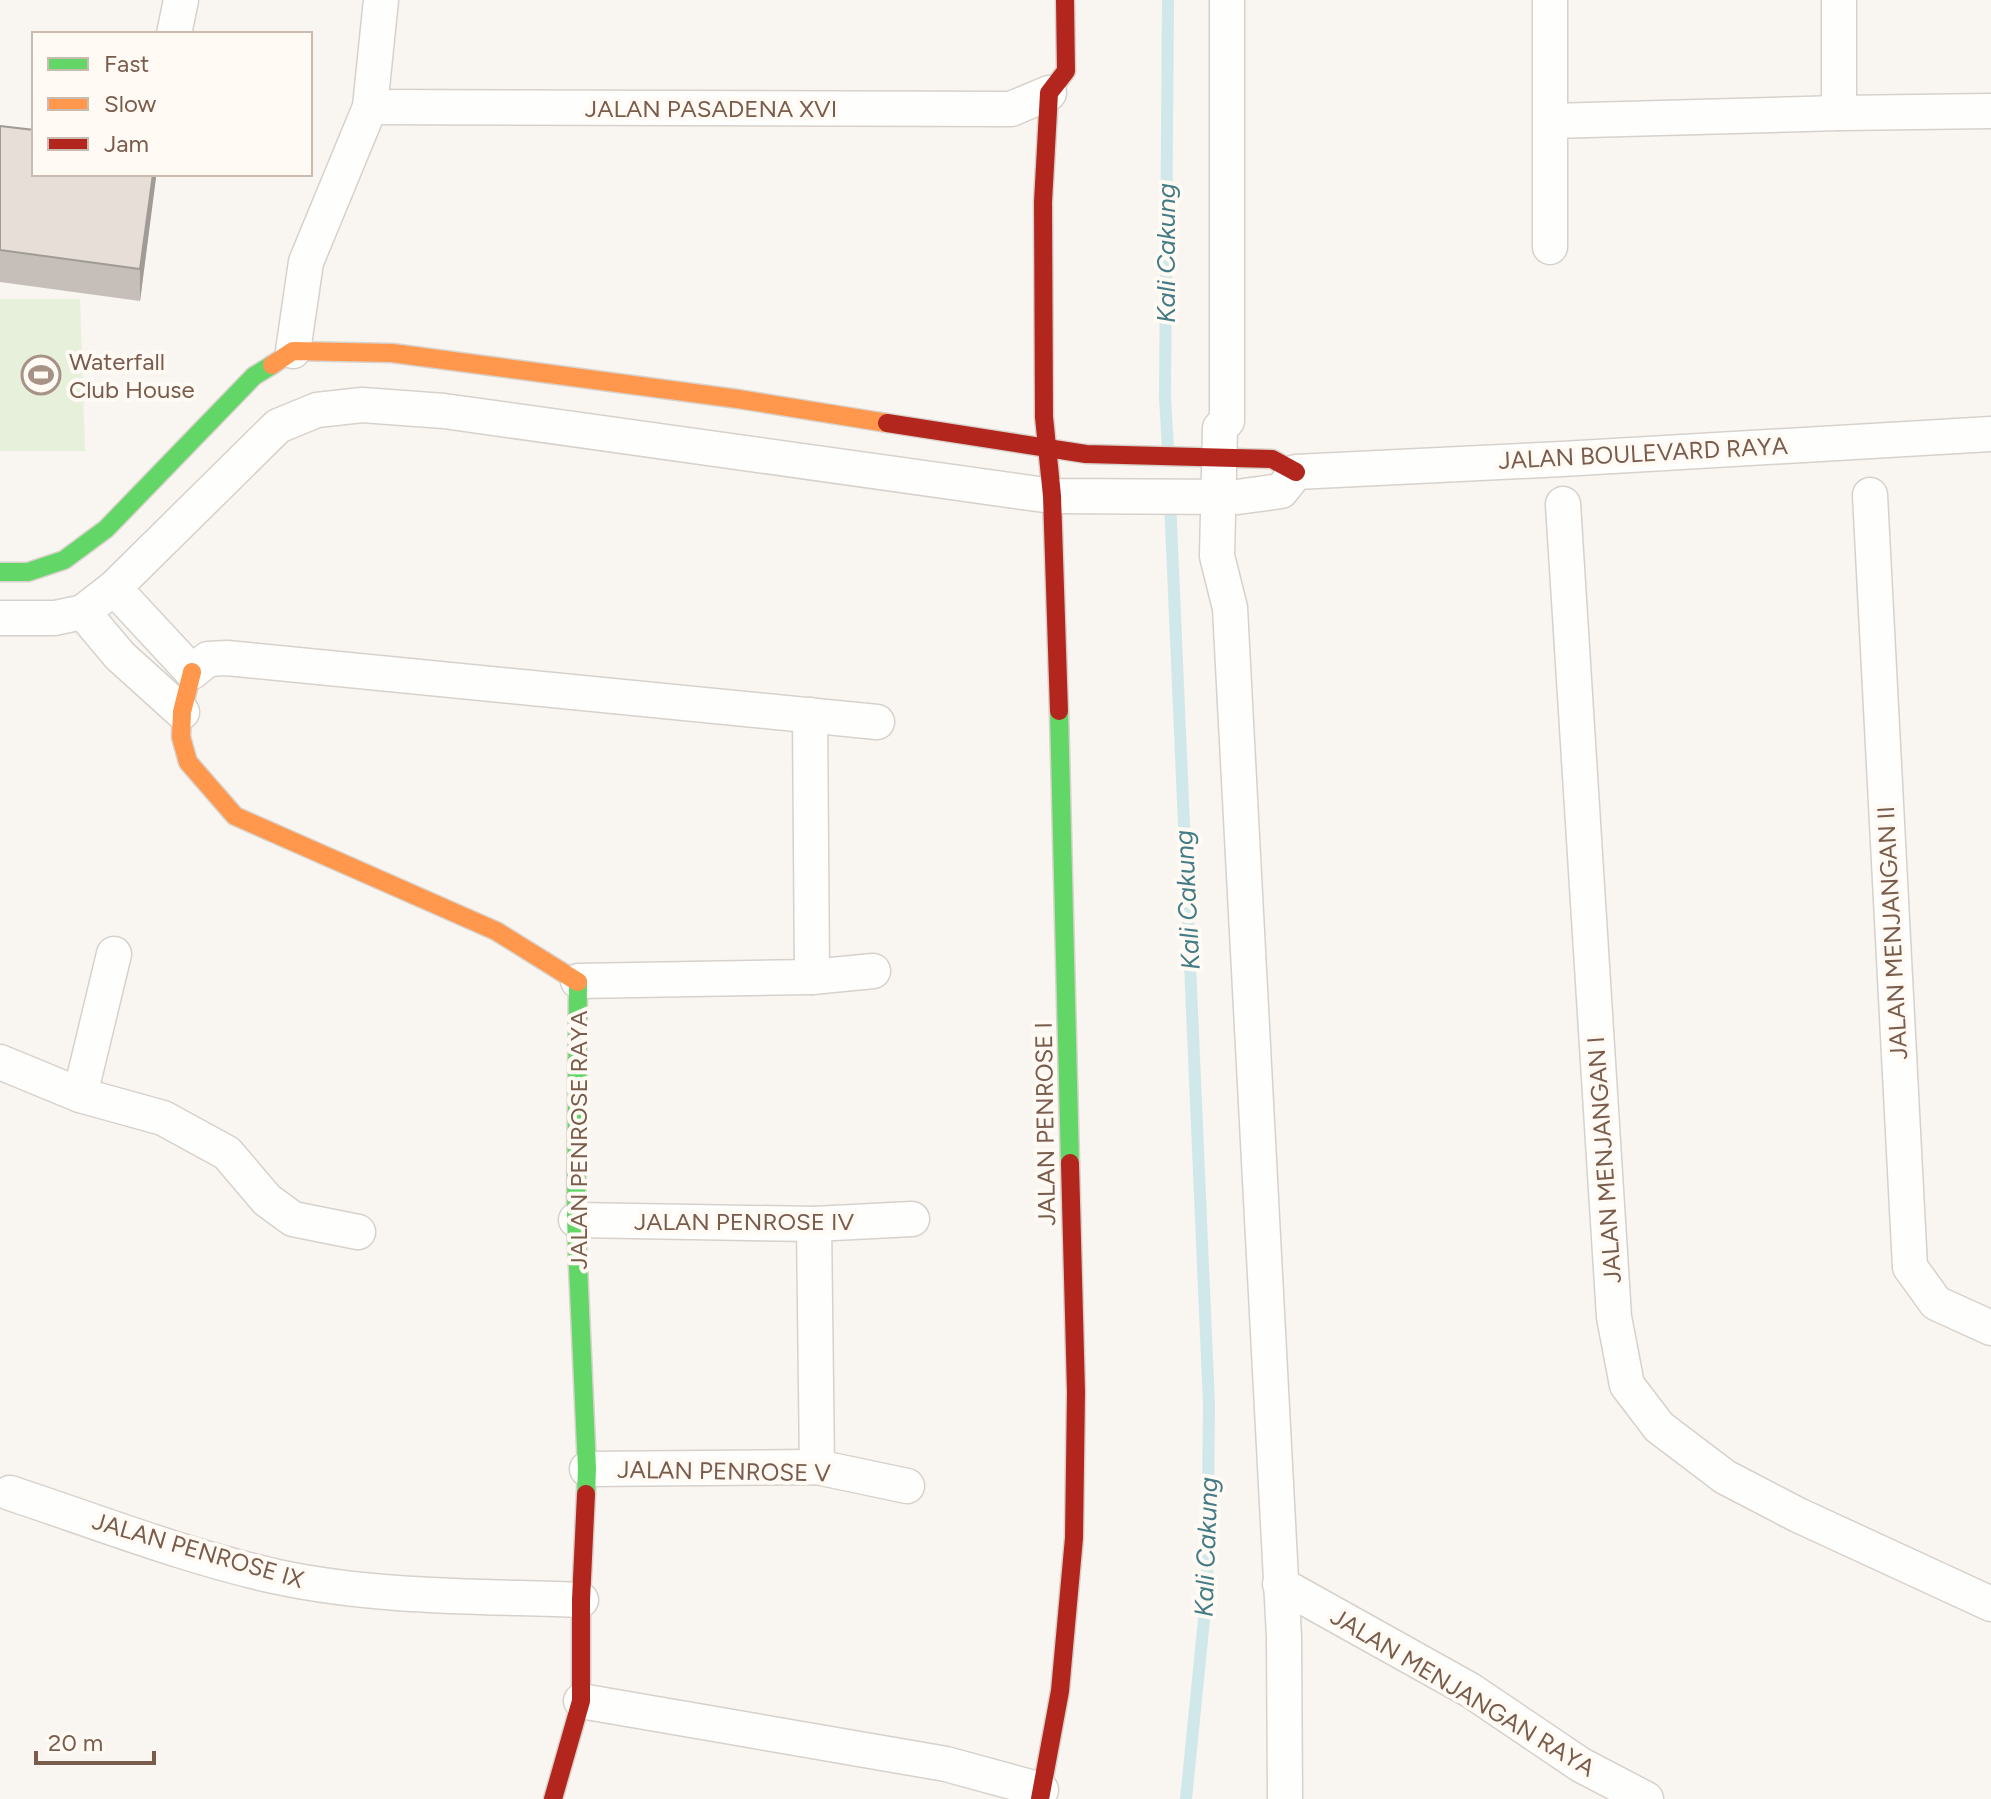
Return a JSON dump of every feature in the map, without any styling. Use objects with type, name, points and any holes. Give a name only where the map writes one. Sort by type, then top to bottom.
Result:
[{"type":"street","points":[[174,32],[181,0]]},
{"type":"street","points":[[293,351],[306,262],[370,107],[381,0]]},
{"type":"street","points":[[1049,93],[1066,71],[1065,0]]},
{"type":"street","points":[[1227,0],[1227,421],[1220,428],[1217,456],[1217,556],[1230,608],[1284,1666],[1285,1799]]},
{"type":"street","points":[[1550,0],[1550,247]]},
{"type":"street","points":[[1839,0],[1839,113]]},
{"type":"street","name":"JALAN PASADENA XVI","points":[[370,107],[1011,109],[1049,93]]},
{"type":"street","name":"JALAN PENROSE I","points":[[1041,1794],[1060,1691],[1074,1538],[1076,1392],[1052,496],[1044,417],[1043,202],[1049,93]]},
{"type":"street","points":[[1551,121],[1991,111]]},
{"type":"street","points":[[0,572],[28,572],[64,560],[106,529],[254,376],[293,351],[392,353],[738,399],[1086,454],[1272,459],[1296,472],[1281,491],[1218,496],[1052,496],[444,411],[362,405],[317,410],[278,426],[114,588],[83,612],[45,618],[0,618]]},
{"type":"street","name":"JALAN BOULEVARD RAYA","points":[[1296,472],[1991,434]]},
{"type":"street","name":"JALAN MENJANGAN II","points":[[1870,495],[1910,1267],[1936,1303],[1991,1328]]},
{"type":"street","name":"JALAN MENJANGAN I","points":[[1563,504],[1614,1317],[1627,1385],[1659,1427],[1725,1477],[1798,1515],[1991,1604]]},
{"type":"street","points":[[114,588],[192,672],[208,659],[227,658],[877,722]]},
{"type":"street","points":[[83,612],[120,656],[182,712]]},
{"type":"street","name":"JALAN PENROSE RAYA","points":[[192,672],[182,712],[181,737],[188,762],[235,816],[496,931],[578,981],[576,1220],[587,1469],[581,1600],[581,1701],[553,1799]]},
{"type":"street","points":[[810,715],[812,977]]},
{"type":"street","points":[[80,1095],[114,954]]},
{"type":"street","points":[[578,981],[812,977],[873,971]]},
{"type":"street","points":[[0,1062],[80,1095],[163,1118],[227,1153],[267,1200],[293,1219],[358,1232]]},
{"type":"street","name":"JALAN PENROSE IV","points":[[576,1220],[814,1224],[912,1219]]},
{"type":"street","points":[[814,1224],[817,1467]]},
{"type":"street","name":"JALAN PENROSE V","points":[[587,1469],[817,1467],[907,1486]]},
{"type":"street","name":"JALAN PENROSE IX","points":[[10,1493],[202,1556],[277,1577],[366,1591],[581,1600]]},
{"type":"street","name":"JALAN MENJANGAN RAYA","points":[[1280,1584],[1470,1690],[1581,1765],[1646,1799]]},
{"type":"street","points":[[581,1701],[946,1764],[1041,1794]]},
{"type":"green space","name":"Waterfall Club House","points":[[0,299],[80,299],[85,451],[0,451]]},
{"type":"building","points":[[0,126],[32,130],[32,176],[153,176],[140,269],[0,250]]},
{"type":"waterway","name":"Kali Cakung","points":[[1168,0],[1165,397],[1168,450]]},
{"type":"waterway","name":"Kali Cakung","points":[[1170,500],[1209,1405],[1207,1590],[1186,1799]]},
{"type":"traffic: fast","points":[[0,572],[28,572],[64,560],[106,529],[254,376],[272,365]]},
{"type":"traffic: fast","points":[[1059,711],[1070,1163]]},
{"type":"traffic: fast","points":[[578,982],[576,1220],[586,1494]]},
{"type":"traffic: slow","points":[[272,365],[293,351],[392,353],[738,399],[887,423]]},
{"type":"traffic: slow","points":[[192,672],[182,712],[181,737],[188,762],[235,816],[496,931],[578,982]]},
{"type":"traffic: jam","points":[[1059,711],[1052,496],[1044,417],[1043,202],[1049,93],[1066,71],[1065,0]]},
{"type":"traffic: jam","points":[[887,423],[1086,454],[1272,459],[1296,472]]},
{"type":"traffic: jam","points":[[1040,1799],[1060,1691],[1074,1538],[1076,1392],[1070,1163]]},
{"type":"traffic: jam","points":[[553,1799],[581,1701],[581,1600],[586,1494]]},
{"type":"place","name":"Waterfall Club House","points":[[41,375]]}]
